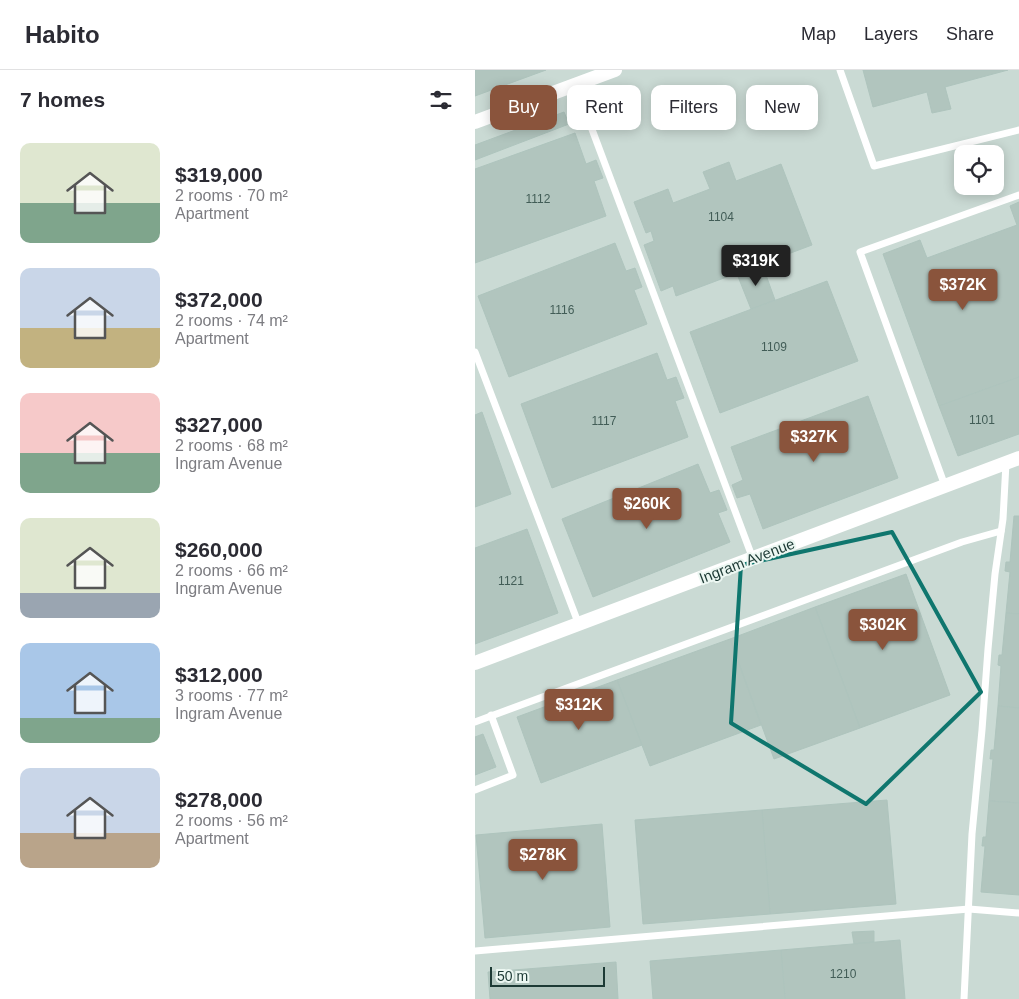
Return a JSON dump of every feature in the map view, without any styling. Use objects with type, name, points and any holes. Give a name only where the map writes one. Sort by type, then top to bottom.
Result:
[{"type":"street","points":[[475,122],[575,84],[594,74],[615,70]]},
{"type":"street","name":"Ingram Avenue","points":[[475,663],[1013,461]]},
{"type":"lane","points":[[840,70],[874,166],[1019,130]]},
{"type":"lane","points":[[575,84],[753,560]]},
{"type":"lane","points":[[945,486],[860,252],[1019,195]]},
{"type":"lane","points":[[475,352],[579,625]]},
{"type":"lane","points":[[964,999],[972,834],[988,649],[1001,531],[1013,461]]},
{"type":"lane","points":[[475,722],[944,549],[1001,531]]},
{"type":"lane","points":[[475,790],[513,775],[491,716]]},
{"type":"lane","points":[[475,950],[969,909],[1019,913]]},
{"type":"highlighted area","points":[[892,532],[981,692],[866,804],[731,723],[741,565]]},
{"type":"shaded area","points":[[475,70],[1019,70],[1019,999],[475,999]]},
{"type":"building","points":[[475,70],[546,70],[505,85],[490,85],[490,91],[475,96]]},
{"type":"building","points":[[863,70],[1008,70],[945,87],[951,109],[932,113],[927,92],[873,107]]},
{"type":"building","points":[[564,112],[567,125],[557,129],[557,115]]},
{"type":"building","points":[[515,130],[553,130],[475,160],[475,145]]},
{"type":"building","points":[[575,133],[586,164],[596,160],[603,178],[594,181],[606,216],[475,263],[475,169]]},
{"type":"building","points":[[729,162],[736,181],[781,164],[812,245],[676,296],[673,286],[661,291],[644,245],[654,241],[651,231],[646,233],[634,202],[668,189],[673,203],[710,189],[703,172]]},
{"type":"building","points":[[1019,202],[1019,377],[939,406],[883,254],[920,240],[927,258],[1017,225],[1010,206]]},
{"type":"building","points":[[615,243],[626,271],[635,268],[642,287],[634,290],[647,324],[509,377],[478,296]]},
{"type":"building","points":[[762,264],[775,300],[751,309],[737,274]]},
{"type":"building","points":[[827,281],[858,361],[720,413],[690,332]]},
{"type":"building","points":[[657,353],[667,380],[676,377],[684,398],[675,401],[688,437],[552,488],[521,404]]},
{"type":"building","points":[[1019,377],[1019,434],[958,456],[939,406]]},
{"type":"building","points":[[868,396],[898,478],[763,529],[750,494],[737,498],[732,485],[743,480],[731,447]]},
{"type":"building","points":[[482,412],[511,494],[475,507],[475,415]]},
{"type":"building","points":[[698,464],[710,493],[719,490],[727,510],[718,513],[730,542],[593,597],[562,519]]},
{"type":"building","points":[[1014,516],[1019,516],[1019,614],[1006,613],[1010,572],[1005,571],[1006,562],[1010,562]]},
{"type":"building","points":[[527,529],[558,613],[475,644],[475,548]]},
{"type":"building","points":[[906,574],[950,695],[860,728],[815,607]]},
{"type":"building","points":[[815,607],[860,728],[774,759],[730,639]]},
{"type":"building","points":[[1006,613],[1019,614],[1019,708],[998,706],[1001,666],[998,665],[999,655],[1002,655]]},
{"type":"building","points":[[730,639],[761,725],[650,766],[617,680]]},
{"type":"building","points":[[617,680],[642,745],[541,783],[517,717]]},
{"type":"building","points":[[998,706],[1019,708],[1019,803],[989,801],[993,759],[990,759],[991,750],[994,750]]},
{"type":"building","points":[[483,734],[496,767],[475,775],[475,737]]},
{"type":"building","points":[[887,800],[896,904],[770,914],[762,810]]},
{"type":"building","points":[[989,801],[1019,803],[1019,895],[981,892],[985,846],[982,846],[983,837],[986,837]]},
{"type":"building","points":[[762,810],[770,914],[643,924],[635,820]]},
{"type":"building","points":[[602,824],[610,927],[485,938],[476,835]]},
{"type":"building","points":[[874,931],[874,942],[854,944],[852,932]]},
{"type":"building","points":[[900,940],[905,999],[785,999],[781,950]]},
{"type":"building","points":[[781,950],[785,999],[653,999],[650,961]]},
{"type":"building","points":[[616,962],[618,999],[490,999],[488,972]]}]
